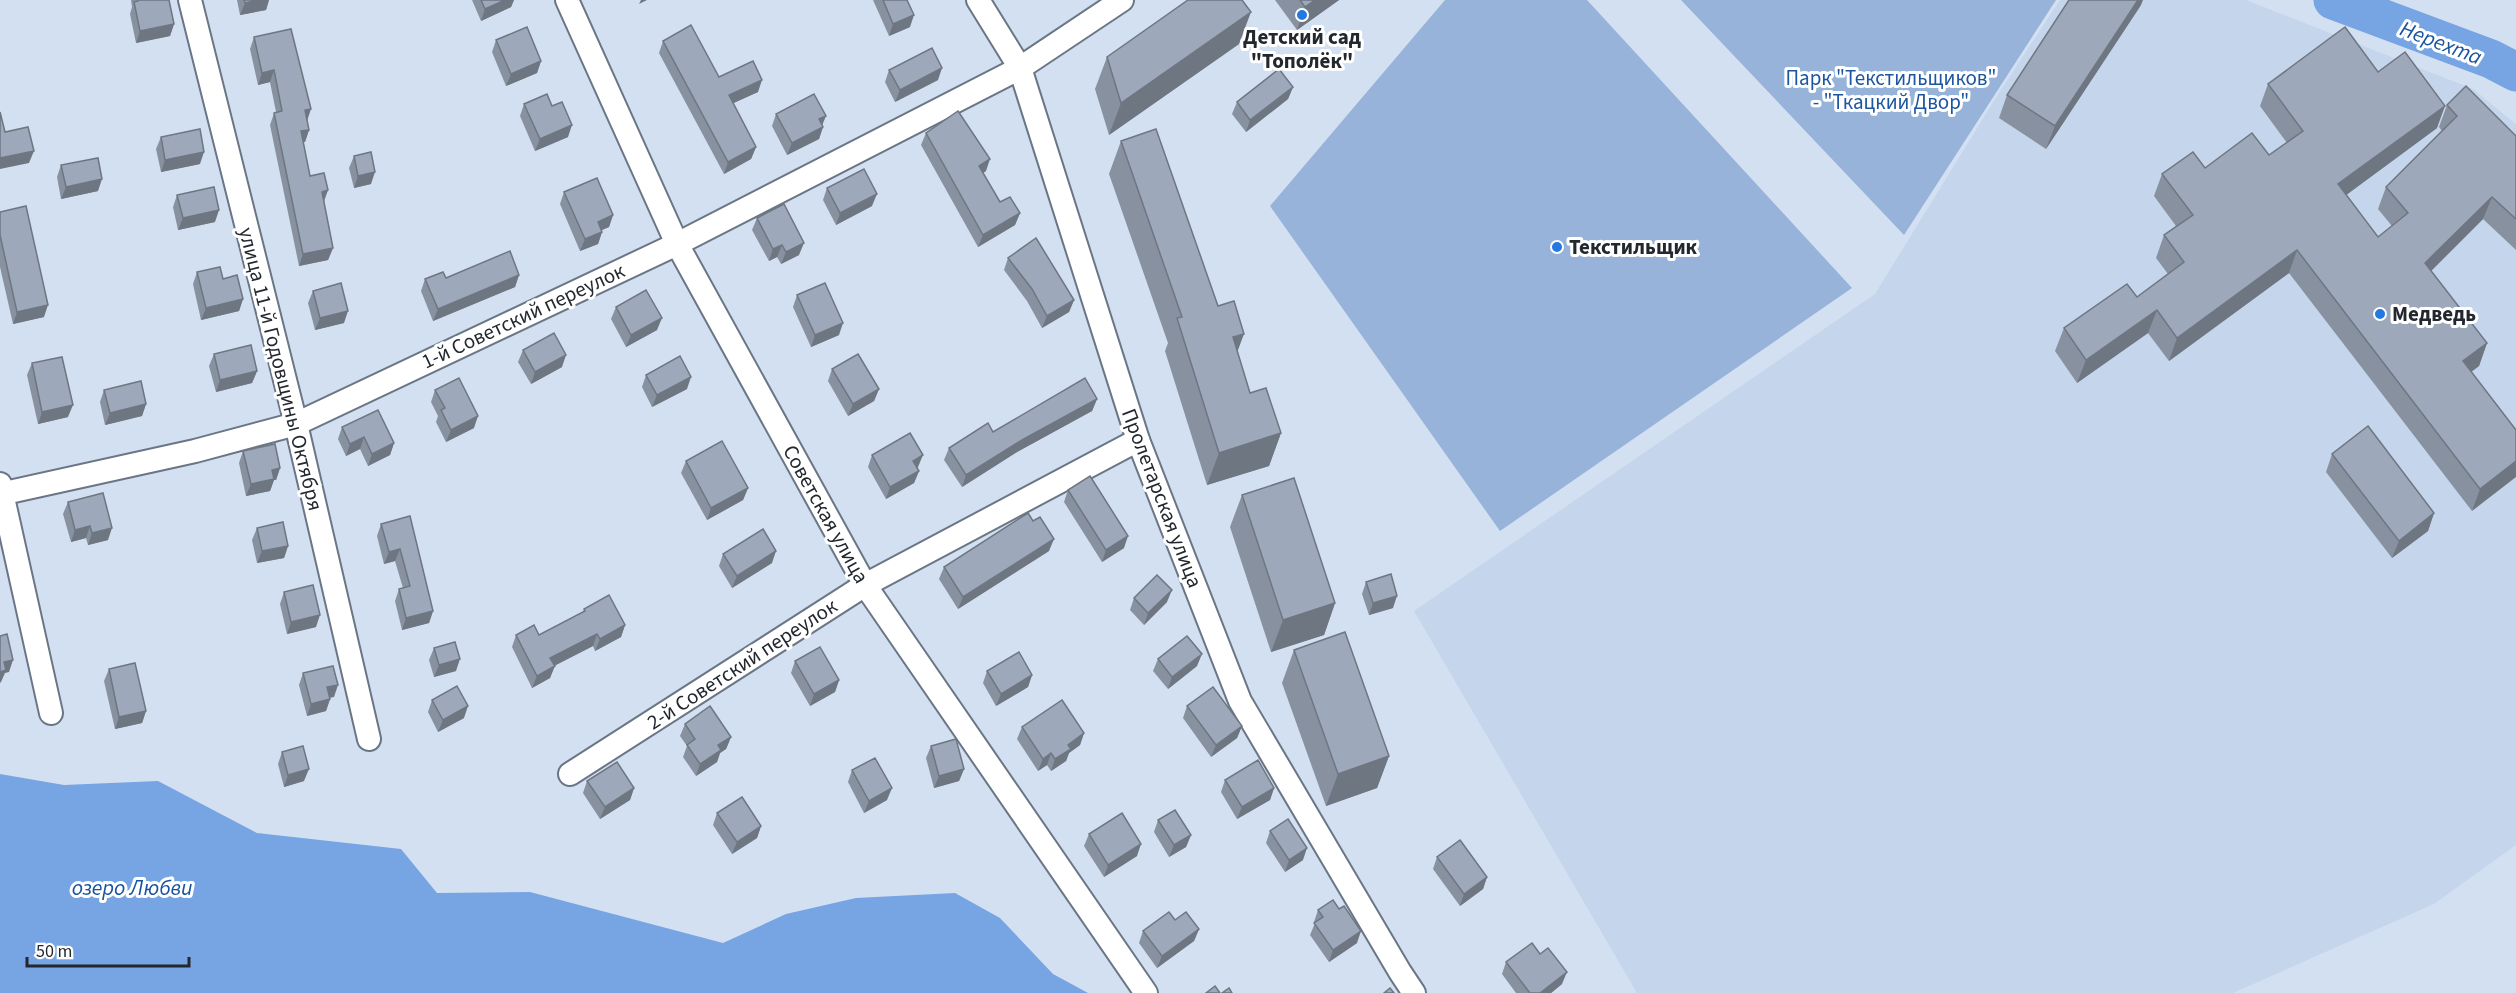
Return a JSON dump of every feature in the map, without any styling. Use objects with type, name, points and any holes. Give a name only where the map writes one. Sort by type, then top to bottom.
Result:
[{"type":"street","name":"улица 11-й Годовщины Октября","points":[[190,0],[296,424],[369,739]]},
{"type":"street","name":"Советская улица","points":[[567,0],[677,244],[865,585],[1146,993]]},
{"type":"street","name":"Пролетарская улица","points":[[978,0],[1020,68],[1138,440],[1240,701],[1414,993]]},
{"type":"street","name":"1-й Советский переулок","points":[[1,490],[195,451],[296,424],[677,244],[1020,68],[1122,0]]},
{"type":"street","name":"2-й Советский переулок","points":[[570,774],[865,585],[1138,440]]},
{"type":"street","points":[[1,490],[51,713]]},
{"type":"shaded area","points":[[2060,0],[2246,0],[2473,89],[2516,124],[2516,845],[2434,904],[2233,993],[1637,993],[1414,611],[1875,294],[1995,99]]},
{"type":"green space","name":"Текстильщик","points":[[1445,0],[1587,0],[1852,288],[1500,531],[1270,206]]},
{"type":"green space","name":"Парк \"Текстильщиков\" - \"Ткацкий Двор\"","points":[[1681,0],[2056,0],[1904,235]]},
{"type":"water","name":"озеро Любви","points":[[0,774],[64,785],[158,781],[257,833],[401,849],[437,893],[530,892],[723,943],[786,914],[856,898],[955,893],[1000,918],[1053,974],[1088,993],[0,993]]},
{"type":"building","points":[[169,0],[174,24],[140,31],[134,2]]},
{"type":"building","points":[[481,0],[505,0],[485,9]]},
{"type":"building","points":[[883,0],[907,0],[914,15],[893,24]]},
{"type":"building","points":[[1188,0],[1242,0],[1251,12],[1121,103],[1107,57]]},
{"type":"building","points":[[1300,0],[1315,0],[1305,7]]},
{"type":"building","points":[[2069,0],[2138,0],[2055,126],[2007,95]]},
{"type":"building","points":[[691,25],[719,77],[753,61],[762,80],[729,95],[756,147],[728,162],[663,41]]},
{"type":"building","points":[[527,27],[541,61],[511,74],[496,40]]},
{"type":"building","points":[[2345,27],[2378,72],[2405,52],[2445,106],[2338,184],[2378,237],[2408,213],[2386,187],[2457,116],[2447,105],[2466,86],[2516,136],[2516,219],[2492,197],[2425,263],[2487,343],[2463,361],[2516,430],[2516,461],[2480,489],[2297,250],[2177,338],[2157,310],[2086,360],[2064,328],[2127,284],[2137,297],[2184,262],[2164,235],[2193,215],[2162,174],[2193,152],[2205,168],[2252,133],[2269,155],[2303,131],[2268,84]]},
{"type":"building","points":[[291,29],[311,109],[305,110],[309,130],[301,131],[310,176],[324,173],[328,190],[322,192],[333,248],[303,254],[274,113],[282,111],[274,70],[262,73],[254,37]]},
{"type":"building","points":[[932,48],[942,68],[900,90],[889,70]]},
{"type":"building","points":[[1279,69],[1293,87],[1250,120],[1237,102]]},
{"type":"building","points":[[547,94],[552,106],[562,102],[572,125],[540,139],[524,104]]},
{"type":"building","points":[[814,94],[826,116],[819,119],[823,127],[792,143],[776,114]]},
{"type":"building","points":[[958,111],[990,159],[979,166],[1000,202],[1010,197],[1020,213],[983,235],[926,133]]},
{"type":"building","points":[[0,112],[5,132],[28,127],[34,151],[0,158]]},
{"type":"building","points":[[200,129],[204,152],[165,160],[161,137]]},
{"type":"building","points":[[1156,129],[1218,306],[1234,301],[1244,334],[1233,337],[1250,393],[1266,388],[1281,433],[1219,453],[1177,318],[1182,317],[1121,141]]},
{"type":"building","points":[[371,152],[375,172],[358,176],[354,156]]},
{"type":"building","points":[[98,158],[102,179],[66,187],[61,165]]},
{"type":"building","points":[[864,169],[877,194],[840,213],[827,188]]},
{"type":"building","points":[[597,178],[613,215],[598,222],[602,232],[585,239],[564,192]]},
{"type":"building","points":[[214,187],[219,210],[183,218],[177,195]]},
{"type":"building","points":[[784,204],[804,243],[786,252],[782,245],[773,249],[757,218]]},
{"type":"building","points":[[26,206],[48,305],[17,312],[0,235],[0,212]]},
{"type":"building","points":[[1036,238],[1074,300],[1047,316],[1032,289],[1008,258]]},
{"type":"building","points":[[510,251],[519,275],[438,309],[425,279],[443,272],[446,278]]},
{"type":"building","points":[[220,267],[223,279],[237,275],[243,299],[206,308],[197,272]]},
{"type":"building","points":[[341,283],[348,311],[320,318],[313,291]]},
{"type":"building","points":[[825,283],[843,323],[815,335],[797,295]]},
{"type":"building","points":[[646,290],[662,318],[631,335],[616,307]]},
{"type":"building","points":[[554,333],[566,355],[535,372],[523,350]]},
{"type":"building","points":[[251,345],[257,371],[220,380],[214,354]]},
{"type":"building","points":[[858,354],[879,389],[853,404],[832,369]]},
{"type":"building","points":[[680,356],[691,377],[657,395],[646,375]]},
{"type":"building","points":[[62,357],[73,405],[42,412],[32,363]]},
{"type":"building","points":[[459,378],[478,416],[451,430],[441,410],[445,408],[435,390]]},
{"type":"building","points":[[1085,378],[1097,399],[1022,440],[966,475],[949,448],[988,423],[993,432]]},
{"type":"building","points":[[141,381],[146,404],[110,413],[104,390]]},
{"type":"building","points":[[378,410],[394,443],[372,454],[364,437],[350,444],[342,427]]},
{"type":"building","points":[[2368,426],[2434,513],[2399,541],[2332,454]]},
{"type":"building","points":[[910,433],[923,455],[913,461],[919,471],[890,487],[872,455]]},
{"type":"building","points":[[722,441],[748,488],[711,508],[686,461]]},
{"type":"building","points":[[275,444],[280,468],[272,470],[274,479],[251,484],[243,451]]},
{"type":"building","points":[[1090,476],[1128,536],[1106,550],[1068,490]]},
{"type":"building","points":[[1294,478],[1335,603],[1283,620],[1242,495]]},
{"type":"building","points":[[103,493],[112,528],[92,533],[90,526],[75,530],[68,502]]},
{"type":"building","points":[[1028,513],[1033,521],[1040,517],[1054,539],[963,597],[944,567]]},
{"type":"building","points":[[410,516],[433,611],[406,618],[399,589],[410,586],[400,549],[389,552],[381,524]]},
{"type":"building","points":[[283,522],[288,546],[262,551],[257,528]]},
{"type":"building","points":[[763,529],[776,551],[737,576],[723,554]]},
{"type":"building","points":[[1391,574],[1397,596],[1373,603],[1366,582]]},
{"type":"building","points":[[1157,575],[1172,590],[1148,613],[1134,598]]},
{"type":"building","points":[[313,585],[320,615],[291,622],[284,592]]},
{"type":"building","points":[[609,595],[625,625],[600,639],[597,634],[550,658],[555,666],[537,676],[516,635],[534,625],[539,635],[585,611],[584,609]]},
{"type":"building","points":[[1345,632],[1389,756],[1338,774],[1294,650]]},
{"type":"building","points":[[7,634],[13,660],[4,662],[6,670],[0,672],[0,636]]},
{"type":"building","points":[[1187,636],[1202,654],[1172,677],[1158,659]]},
{"type":"building","points":[[455,642],[460,659],[439,665],[434,648]]},
{"type":"building","points":[[820,647],[839,680],[814,694],[795,661]]},
{"type":"building","points":[[1019,652],[1032,675],[1001,694],[987,671]]},
{"type":"building","points":[[135,663],[146,711],[119,717],[109,669]]},
{"type":"building","points":[[333,666],[338,685],[327,687],[330,699],[311,704],[303,673]]},
{"type":"building","points":[[457,686],[468,706],[443,720],[432,700]]},
{"type":"building","points":[[1213,687],[1242,726],[1216,745],[1187,706]]},
{"type":"building","points":[[1062,700],[1084,733],[1068,745],[1071,749],[1055,759],[1051,753],[1043,759],[1022,727]]},
{"type":"building","points":[[710,706],[731,737],[718,745],[721,750],[700,764],[687,745],[695,739],[685,724]]},
{"type":"building","points":[[956,739],[964,769],[939,776],[931,746]]},
{"type":"building","points":[[303,746],[309,769],[288,775],[282,752]]},
{"type":"building","points":[[875,758],[892,788],[869,801],[852,770]]},
{"type":"building","points":[[1258,760],[1274,788],[1242,807],[1225,780]]},
{"type":"building","points":[[617,762],[634,788],[605,807],[587,781]]},
{"type":"building","points":[[742,797],[761,826],[737,842],[717,813]]},
{"type":"building","points":[[1175,810],[1191,835],[1174,845],[1158,820]]},
{"type":"building","points":[[1122,813],[1141,844],[1108,865],[1089,834]]},
{"type":"building","points":[[1288,819],[1307,848],[1289,860],[1270,831]]},
{"type":"building","points":[[1460,840],[1487,877],[1464,894],[1437,857]]},
{"type":"building","points":[[1333,900],[1339,909],[1344,906],[1361,931],[1333,950],[1314,923],[1323,917],[1318,910]]},
{"type":"building","points":[[1169,912],[1175,920],[1186,912],[1199,929],[1162,956],[1143,931]]},
{"type":"building","points":[[1532,943],[1540,954],[1548,948],[1567,972],[1540,993],[1530,993],[1506,962]]},
{"type":"building","points":[[1215,986],[1220,993],[1206,993]]},
{"type":"building","points":[[1229,988],[1232,993],[1222,993]]},
{"type":"building","points":[[1390,988],[1394,993],[1384,993]]},
{"type":"waterway","name":"Нерехта","points":[[2333,0],[2491,59],[2516,72]]},
{"type":"place","name":"Детский сад \"Тополёк\"","points":[[1302,15]]},
{"type":"place","name":"Текстильщик","points":[[1557,247]]},
{"type":"place","name":"Медведь","points":[[2380,314]]}]
